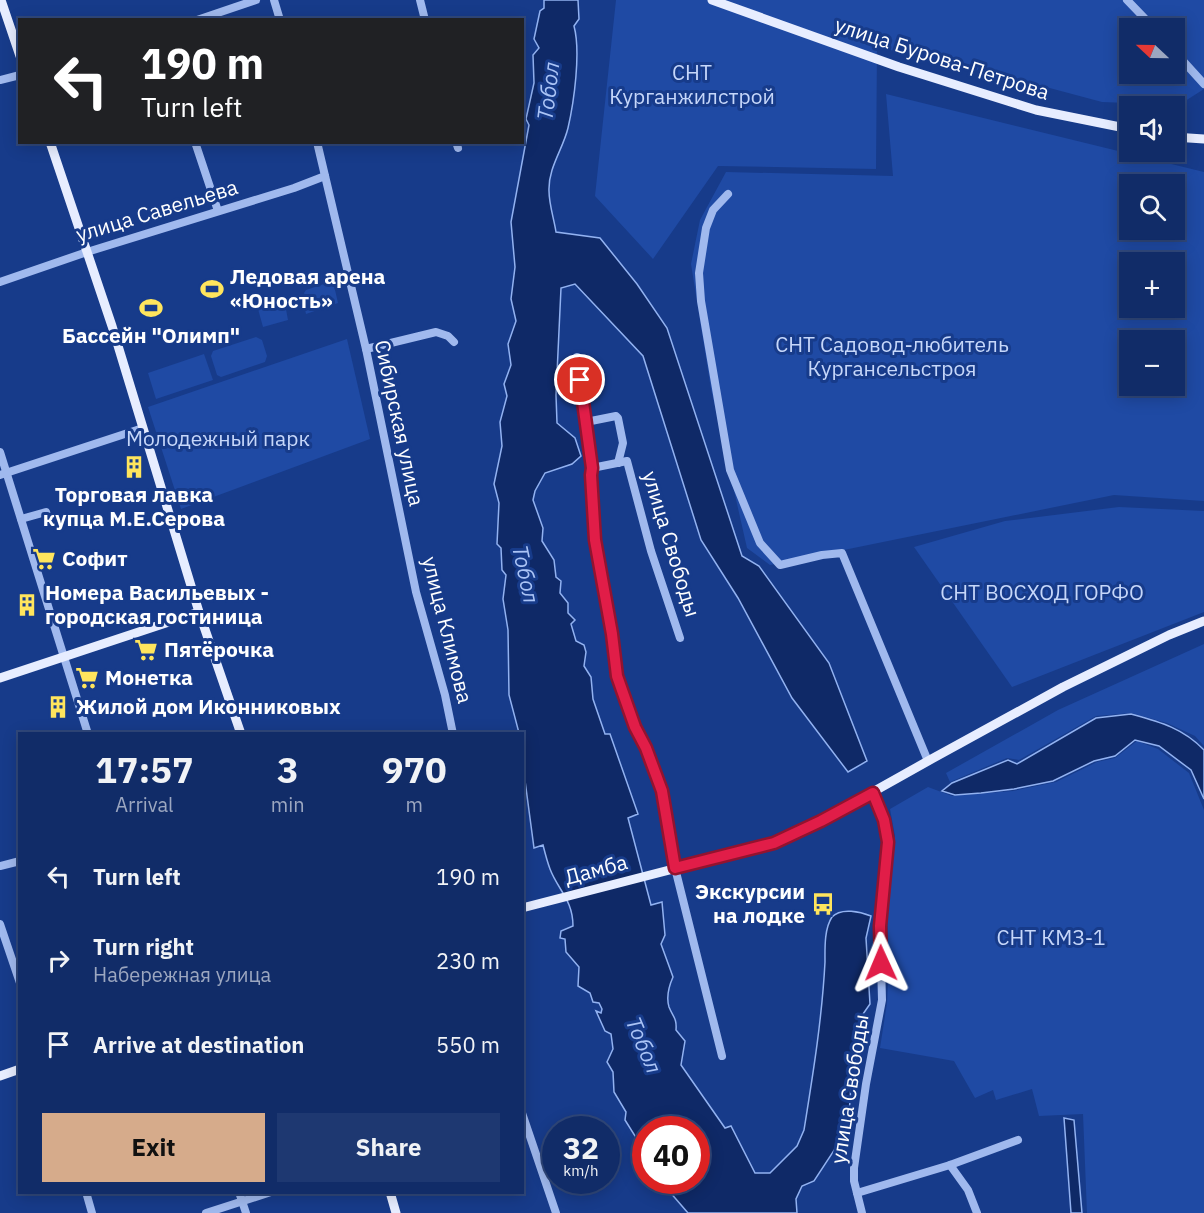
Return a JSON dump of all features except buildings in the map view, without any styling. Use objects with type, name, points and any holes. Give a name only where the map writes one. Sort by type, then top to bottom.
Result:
[{"type":"main road","points":[[1,0],[18,50]]},
{"type":"main road","name":"улица Бурова-Петрова","points":[[712,0],[899,66],[1036,110],[1119,127]]},
{"type":"main road","points":[[1185,138],[1204,139]]},
{"type":"main road","points":[[51,144],[143,428],[198,612],[240,732]]},
{"type":"main road","points":[[0,678],[198,612]]},
{"type":"main road","name":"Дамба","points":[[524,908],[774,843],[821,821],[928,760],[1111,663],[1204,621]]},
{"type":"main road","points":[[0,1076],[18,1070]]},
{"type":"main road","points":[[391,1194],[396,1213]]},
{"type":"street","points":[[203,18],[256,0]]},
{"type":"street","points":[[274,0],[279,18]]},
{"type":"street","points":[[420,0],[424,18]]},
{"type":"street","points":[[1127,0],[1144,18]]},
{"type":"street","points":[[1185,63],[1204,84]]},
{"type":"street","points":[[0,80],[18,76]]},
{"type":"street","points":[[196,144],[218,211]]},
{"type":"street","name":"Сибирская улица","points":[[317,144],[366,349],[405,535]]},
{"type":"street","name":"улица Савельева","points":[[0,282],[325,176]]},
{"type":"street","points":[[728,194],[713,210],[706,228],[699,273],[702,310],[730,470],[760,543],[780,565],[822,555],[842,553],[928,760]]},
{"type":"street","points":[[366,349],[436,332],[448,336],[454,342]]},
{"type":"street","points":[[577,357],[592,468],[595,540],[617,676],[635,727],[646,748],[662,791],[675,868],[722,1056]]},
{"type":"street","name":"улица Свободы","points":[[586,422],[616,416],[618,418],[623,443],[618,463],[627,461],[651,551],[680,638]]},
{"type":"street","points":[[3,474],[143,428]]},
{"type":"street","points":[[0,452],[3,474],[21,519],[87,732]]},
{"type":"street","points":[[592,468],[618,463]]},
{"type":"street","points":[[21,519],[46,512],[49,520]]},
{"type":"street","name":"улица Климова","points":[[405,535],[416,592],[445,694],[453,732]]},
{"type":"street","name":"улица Свободы","points":[[862,1213],[854,1168],[866,1084],[882,1000],[880,926],[888,842],[884,820],[873,793]]},
{"type":"street","points":[[0,866],[18,862]]},
{"type":"street","points":[[0,924],[18,977]]},
{"type":"street","points":[[524,1121],[556,1213]]},
{"type":"street","points":[[857,1194],[950,1165],[1018,1140]]},
{"type":"street","points":[[950,1165],[968,1190],[977,1213]]},
{"type":"street","points":[[87,1194],[92,1213]]},
{"type":"street","points":[[240,1194],[246,1213]]},
{"type":"street","points":[[206,1213],[265,1194]]},
{"type":"green space","name":"СНТ Курганжилстрой","points":[[616,0],[1204,0],[1204,89],[1185,101],[1185,96],[1119,96],[1119,103],[1102,102],[1001,75],[877,47],[876,169],[718,166],[653,259],[595,196]]},
{"type":"green space","name":"СНТ Садовод-любитель Кургансельстроя","points":[[886,94],[1119,151],[1119,162],[1163,162],[1204,172],[1204,501],[1114,495],[770,565],[747,548],[711,389],[691,264],[700,220],[726,172],[893,176]]},
{"type":"green space","points":[[333,281],[338,303],[306,314],[303,300],[306,297],[304,293],[306,290]]},
{"type":"green space","points":[[273,300],[275,308],[285,304],[288,320],[263,327],[259,306]]},
{"type":"green space","points":[[256,337],[262,340],[267,356],[265,362],[221,377],[217,375],[211,356],[213,351]]},
{"type":"green space","name":"Молодежный парк","points":[[347,339],[370,439],[181,509],[148,407]]},
{"type":"green space","points":[[204,354],[213,380],[156,399],[148,373]]},
{"type":"green space","name":"СНТ ВОСХОД ГОРФО","points":[[1119,507],[1204,511],[1204,612],[1012,687],[914,547],[1005,521]]},
{"type":"green space","points":[[1204,644],[1204,746],[1195,736],[1167,723],[1131,713],[1096,716],[1019,760],[1007,758],[950,782],[946,773],[1058,710]]},
{"type":"green space","name":"СНТ КМЗ-1","points":[[1137,741],[1158,749],[1189,773],[1204,810],[1204,1213],[1087,1213],[1083,1114],[1039,1116],[1032,1089],[996,1100],[993,1090],[975,1098],[954,1061],[880,1048],[887,1003],[889,962],[887,908],[895,836],[890,809],[928,787],[952,796],[1013,791],[1056,782],[1097,762],[1115,758]]},
{"type":"water","name":"Тобол","points":[[544,0],[578,0],[579,19],[574,26],[577,63],[570,117],[566,136],[553,166],[549,183],[556,232],[600,238],[637,284],[667,328],[742,556],[759,566],[829,663],[867,761],[848,772],[792,698],[738,598],[701,540],[643,356],[575,284],[561,288],[556,395],[557,423],[575,438],[581,456],[572,464],[545,473],[535,491],[533,500],[543,528],[542,541],[554,560],[556,577],[561,581],[560,593],[568,603],[568,613],[575,620],[571,624],[576,641],[584,645],[586,652],[584,666],[591,677],[593,699],[605,734],[610,734],[638,814],[628,818],[651,905],[662,902],[665,935],[661,944],[673,977],[668,992],[668,1003],[675,1020],[676,1030],[685,1041],[681,1065],[725,1128],[731,1126],[755,1173],[770,1173],[797,1146],[804,1130],[814,1067],[829,922],[836,914],[846,911],[871,916],[866,938],[870,1004],[863,1014],[862,1037],[852,1070],[849,1115],[835,1149],[814,1181],[802,1186],[796,1199],[797,1213],[688,1213],[672,1194],[710,1194],[710,1116],[632,1116],[632,1131],[625,1120],[626,1112],[614,1092],[613,1072],[607,1062],[613,1049],[611,1034],[605,1031],[596,1011],[601,1013],[602,1009],[599,1003],[593,1002],[590,993],[578,986],[579,967],[566,952],[565,939],[560,938],[561,931],[573,926],[571,909],[553,876],[543,845],[534,848],[524,773],[524,732],[519,732],[509,695],[508,630],[503,599],[506,575],[502,570],[501,548],[497,544],[499,503],[494,484],[502,446],[500,422],[507,396],[504,384],[511,365],[508,344],[516,321],[511,299],[515,267],[511,222],[529,125],[526,119],[534,83],[533,55],[539,48],[534,39],[540,11],[544,8]]},
{"type":"water","points":[[1131,714],[1179,731],[1204,750],[1204,799],[1191,770],[1159,746],[1135,740],[1115,756],[1094,761],[1053,781],[981,793],[955,795],[942,791],[952,783],[1008,760],[1017,764],[1096,718]]},
{"type":"water","points":[[1064,1118],[1074,1120],[1082,1213],[1071,1213]]},
{"type":"place","name":"Ледовая арена «Юность»","points":[[212,289]]},
{"type":"place","name":"Бассейн \"Олимп\"","points":[[151,308]]},
{"type":"place","name":"Торговая лавка купца М.Е.Серова","points":[[134,467]]},
{"type":"place","name":"Софит","points":[[44,559]]},
{"type":"place","name":"Номера Васильевых - городская гостиница","points":[[27,605]]},
{"type":"place","name":"Пятёрочка","points":[[146,650]]},
{"type":"place","name":"Монетка","points":[[87,678]]},
{"type":"place","name":"Жилой дом Иконниковых","points":[[58,707]]},
{"type":"place","name":"Экскурсии на лодке","points":[[823,904]]},
{"type":"route","points":[[580,380],[592,468],[598,566],[612,634],[617,676],[635,727],[646,748],[662,791],[675,868],[774,843],[873,793],[884,820],[888,842],[880,926],[881,963]]}]
